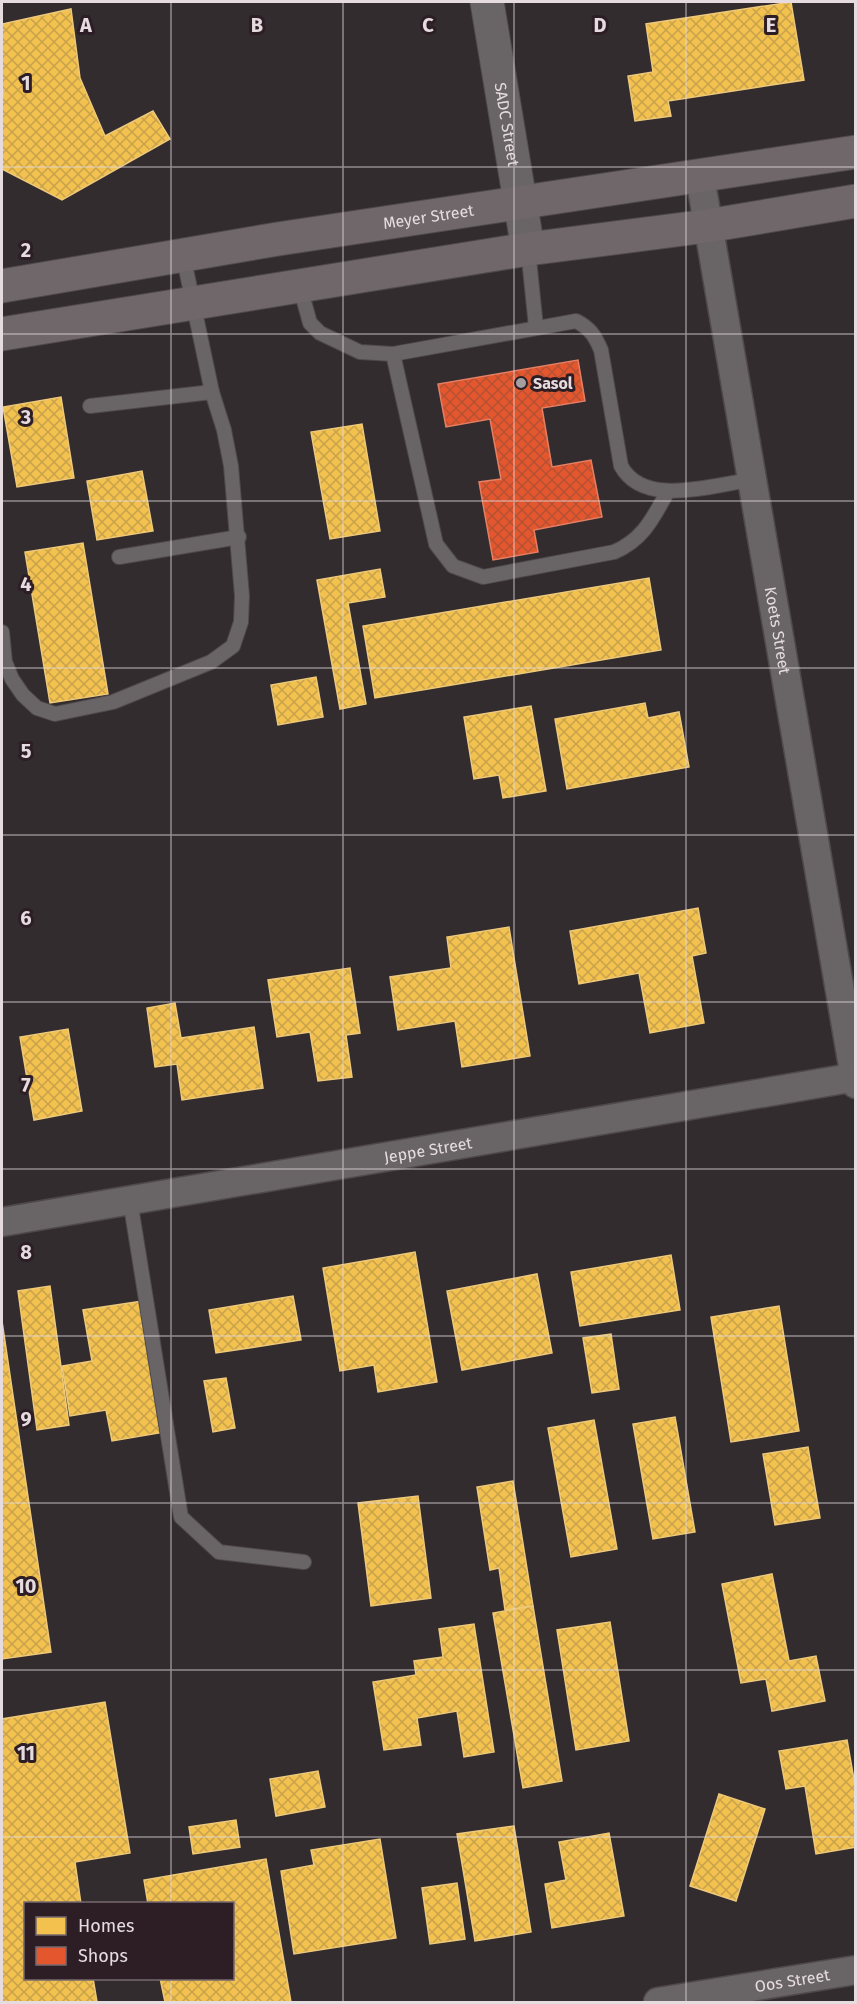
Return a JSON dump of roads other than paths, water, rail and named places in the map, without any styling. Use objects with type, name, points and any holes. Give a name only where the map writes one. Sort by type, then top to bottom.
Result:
[{"type":"main road","name":"Meyer Street","points":[[2,286],[183,255],[855,152]]},
{"type":"main road","points":[[2,334],[528,249],[707,226],[855,201]]},
{"type":"street","name":"SADC Street","points":[[487,2],[528,249]]},
{"type":"street","name":"Koets Street","points":[[700,177],[855,1080]]},
{"type":"street","name":"Jeppe Street","points":[[2,1222],[855,1080]]},
{"type":"street","name":"Oos Street","points":[[658,2002],[855,1971]]},
{"type":"lane","points":[[528,249],[536,327]]},
{"type":"lane","points":[[2,632],[5,662],[12,679],[23,695],[37,708],[55,714],[113,702],[211,662],[233,646],[241,622],[239,537],[231,466],[224,430],[212,392],[183,255]]},
{"type":"lane","points":[[300,286],[310,323],[320,333],[360,352],[393,354],[576,321],[585,325],[594,335],[601,350],[621,466],[628,478],[635,484],[656,492],[751,480]]},
{"type":"lane","points":[[393,354],[436,544],[453,566],[483,577],[614,552],[630,545],[646,530],[668,491]]},
{"type":"lane","points":[[90,406],[212,392]]},
{"type":"lane","points":[[119,557],[239,537]]},
{"type":"lane","points":[[130,1200],[181,1517],[219,1552],[304,1563]]},
{"type":"place","name":"Sasol","points":[[521,383]]}]
